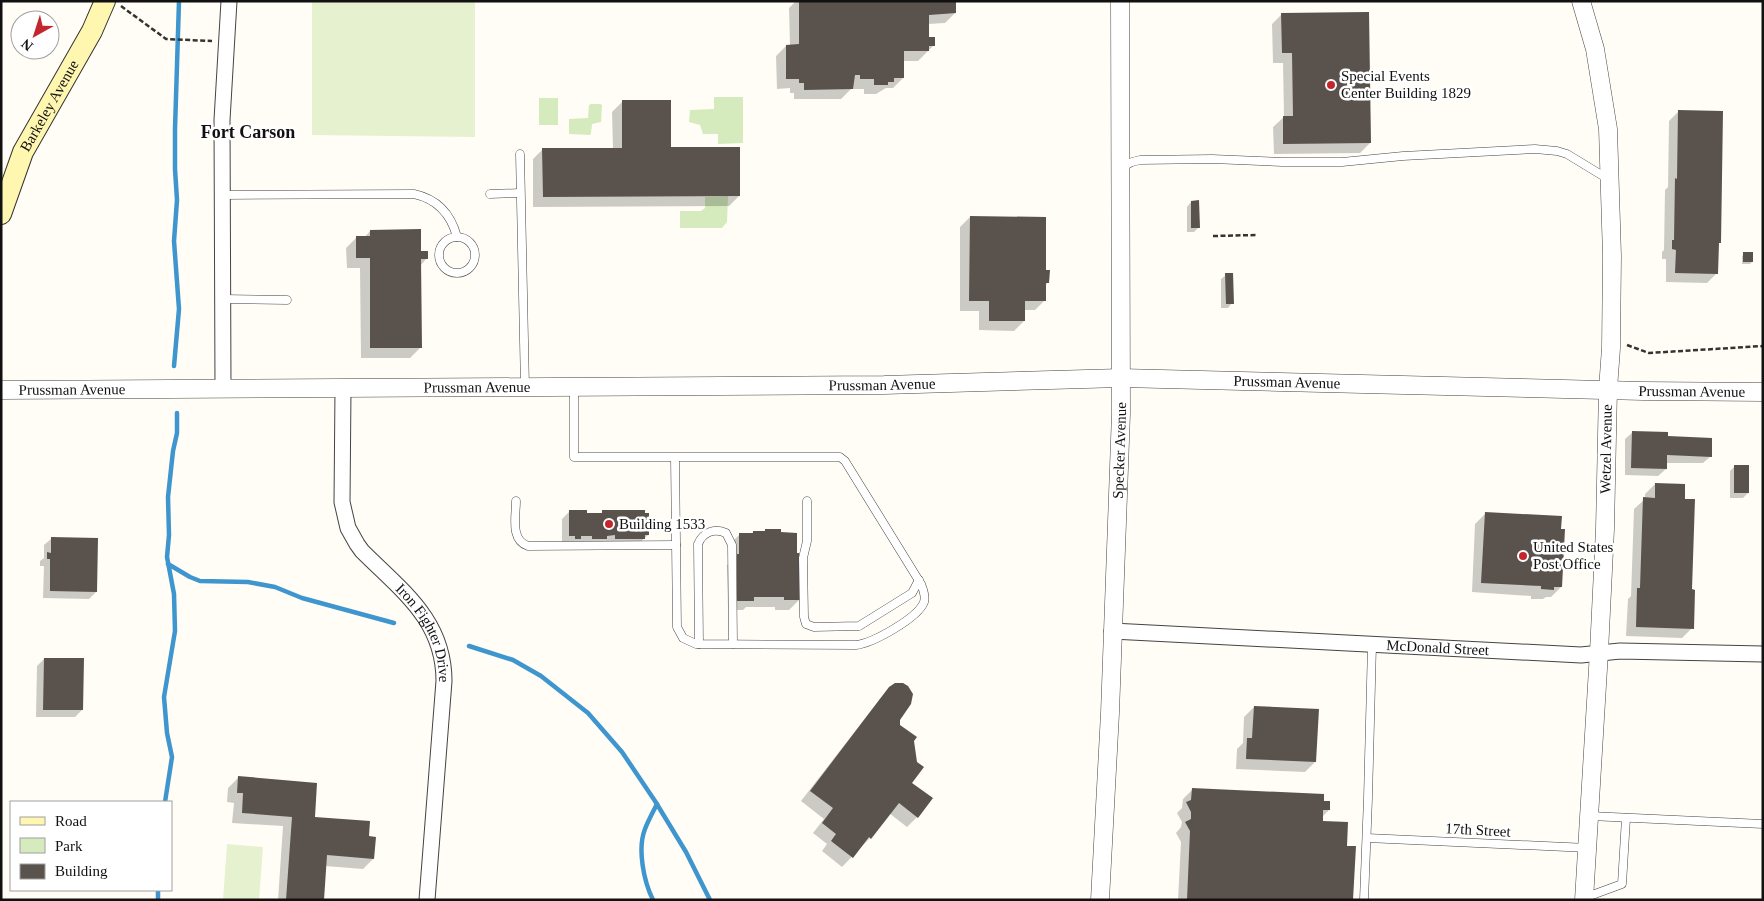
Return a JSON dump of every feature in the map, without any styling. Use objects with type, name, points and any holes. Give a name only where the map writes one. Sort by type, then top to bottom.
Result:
[{"type":"main road","name":"Barkeley Avenue","points":[[1,214],[23,152],[92,31],[113,4]]},
{"type":"street","points":[[224,389],[222,120],[229,1]]},
{"type":"street","name":"Specker Avenue","points":[[1100,900],[1121,378],[1120,1]]},
{"type":"street","name":"Wetzel Avenue","points":[[1581,1],[1595,49],[1608,129],[1612,256],[1605,529],[1584,899]]},
{"type":"street","name":"Prussman Avenue","points":[[1,390],[884,385],[1121,378],[1763,392]]},
{"type":"street","name":"Iron Fighter Drive","points":[[343,389],[342,492],[343,512],[348,528],[362,551],[415,605],[427,620],[438,639],[442,653],[444,681],[427,900]]},
{"type":"street","name":"McDonald Street","points":[[1112,631],[1581,655],[1599,652],[1763,654]]},
{"type":"lane","points":[[1120,168],[1140,160],[1212,159],[1342,162],[1403,156],[1535,149],[1567,154],[1610,180]]},
{"type":"lane","points":[[520,154],[525,387]]},
{"type":"lane","points":[[490,194],[520,193]]},
{"type":"lane","points":[[223,195],[414,194],[431,199],[443,210],[452,222],[457,237]]},
{"type":"lane","points":[[457,237],[469,241],[474,247],[476,255],[471,266],[465,271],[456,273],[444,268],[439,256],[443,243],[450,238],[457,237]]},
{"type":"lane","points":[[223,299],[287,300]]},
{"type":"lane","points":[[574,387],[574,457],[674,457],[840,457],[845,460],[919,580],[925,597],[920,609],[872,642],[856,645],[699,644],[682,638],[677,627],[674,457]]},
{"type":"lane","points":[[807,500],[807,541],[803,558],[804,617],[806,624],[814,627],[859,626],[912,593],[919,580]]},
{"type":"lane","points":[[516,501],[516,536],[521,543],[528,546],[676,545]]},
{"type":"lane","points":[[699,644],[698,544],[706,533],[717,530],[726,533],[732,545],[733,644]]},
{"type":"lane","points":[[1364,900],[1372,645]]},
{"type":"lane","points":[[1590,816],[1763,824]]},
{"type":"lane","points":[[1584,899],[1622,884],[1626,818]]},
{"type":"lane","name":"17th Street","points":[[1367,838],[1588,848]]},
{"type":"path","points":[[113,4],[166,39],[226,42]]},
{"type":"path","points":[[1213,236],[1256,235]]},
{"type":"path","points":[[1627,345],[1649,353],[1763,346]]},
{"type":"green space","points":[[312,1],[475,1],[475,137],[312,135]]},
{"type":"green space","points":[[714,97],[743,97],[743,143],[718,144],[718,134],[703,134],[700,125],[689,122],[690,110],[714,109]]},
{"type":"green space","points":[[539,98],[558,98],[558,125],[539,125]]},
{"type":"green space","points":[[589,105],[602,105],[601,122],[592,124],[590,135],[569,134],[569,119],[588,118]]},
{"type":"green space","points":[[728,196],[727,222],[722,228],[680,228],[680,211],[701,211],[705,208],[705,197]]},
{"type":"green space","points":[[227,844],[263,847],[259,900],[223,900]]},
{"type":"building","points":[[799,1],[956,1],[956,13],[929,15],[929,37],[935,37],[935,46],[929,46],[929,51],[904,51],[904,78],[894,78],[894,82],[888,82],[888,85],[874,85],[874,79],[860,79],[860,75],[855,75],[853,89],[804,90],[804,83],[799,83],[799,79],[786,79],[786,45],[799,44]]},
{"type":"building","name":"Special Events Center Building 1829","points":[[1369,12],[1371,143],[1283,144],[1283,116],[1293,116],[1292,53],[1282,53],[1281,13]]},
{"type":"building","points":[[622,100],[671,100],[671,147],[740,147],[740,196],[543,197],[542,148],[622,148]]},
{"type":"building","points":[[1678,110],[1723,111],[1721,243],[1719,243],[1718,274],[1675,273],[1676,250],[1672,249],[1672,240],[1674,240],[1675,178],[1677,179]]},
{"type":"building","points":[[1199,200],[1200,228],[1191,228],[1191,201]]},
{"type":"building","points":[[970,216],[1046,217],[1046,270],[1050,270],[1049,283],[1046,283],[1046,301],[1025,301],[1025,321],[989,321],[989,301],[969,301]]},
{"type":"building","points":[[421,229],[421,251],[428,251],[428,259],[421,259],[422,348],[370,348],[370,258],[356,258],[356,236],[370,236],[370,230]]},
{"type":"building","points":[[1743,252],[1753,252],[1753,262],[1743,262]]},
{"type":"building","points":[[1225,273],[1233,273],[1234,304],[1226,304]]},
{"type":"building","points":[[1632,431],[1668,432],[1668,436],[1712,438],[1712,457],[1667,455],[1667,469],[1631,468]]},
{"type":"building","points":[[1734,465],[1749,465],[1749,493],[1734,493]]},
{"type":"building","points":[[1655,483],[1685,484],[1685,499],[1695,499],[1692,589],[1695,590],[1694,629],[1636,627],[1637,588],[1640,588],[1643,497],[1655,498]]},
{"type":"building","name":"Building 1533","points":[[569,510],[587,510],[587,513],[602,513],[602,510],[645,510],[645,513],[649,513],[649,535],[645,535],[645,539],[615,539],[615,535],[607,536],[607,539],[592,539],[592,536],[581,536],[581,539],[575,539],[575,536],[569,536]]},
{"type":"building","name":"United States Post Office","points":[[1485,512],[1562,516],[1561,529],[1565,529],[1562,587],[1554,587],[1554,590],[1541,589],[1541,586],[1481,583]]},
{"type":"building","points":[[765,529],[781,529],[781,532],[797,533],[800,600],[784,600],[784,597],[754,597],[754,601],[737,601],[739,533],[753,533],[753,531],[765,531]]},
{"type":"building","points":[[51,537],[98,538],[97,592],[50,591],[50,559],[47,559],[47,552],[51,553]]},
{"type":"building","points":[[44,658],[84,658],[83,710],[43,710]]},
{"type":"building","points":[[895,683],[903,683],[908,686],[913,694],[911,704],[900,720],[900,725],[917,737],[914,741],[917,762],[924,767],[912,783],[933,798],[918,818],[899,803],[871,839],[869,837],[853,858],[831,841],[836,834],[822,823],[833,808],[810,791],[889,687]]},
{"type":"building","points":[[1254,706],[1319,709],[1316,762],[1246,759],[1247,738],[1252,738]]},
{"type":"building","points":[[238,776],[317,783],[315,817],[370,821],[369,836],[376,837],[374,859],[327,855],[324,900],[286,900],[292,817],[242,813],[243,793],[237,793]]},
{"type":"building","points":[[1192,788],[1324,794],[1324,801],[1330,801],[1330,810],[1323,810],[1323,821],[1348,822],[1347,846],[1356,846],[1353,900],[1187,900],[1190,831],[1185,822],[1191,819],[1191,812],[1186,802],[1191,800]]},
{"type":"waterway","points":[[174,366],[179,309],[174,241],[177,200],[175,129],[179,1]]},
{"type":"waterway","points":[[165,801],[172,757],[167,733],[164,697],[175,631],[174,594],[167,557],[169,535],[168,497],[177,433],[177,413]]},
{"type":"waterway","points":[[168,564],[200,581],[248,582],[275,587],[302,598],[394,623]]},
{"type":"waterway","points":[[469,646],[513,660],[541,676],[588,713],[622,752],[655,801],[686,852],[710,900]]},
{"type":"waterway","points":[[653,900],[644,875],[642,846],[645,829],[657,804]]},
{"type":"waterway","points":[[158,891],[158,900]]},
{"type":"place","name":"Special Events Center Building 1829","points":[[1331,85]]},
{"type":"place","name":"Building 1533","points":[[609,524]]},
{"type":"place","name":"United States Post Office","points":[[1523,556]]},
{"type":"district","name":"Fort Carson","points":[[248,132]]}]
